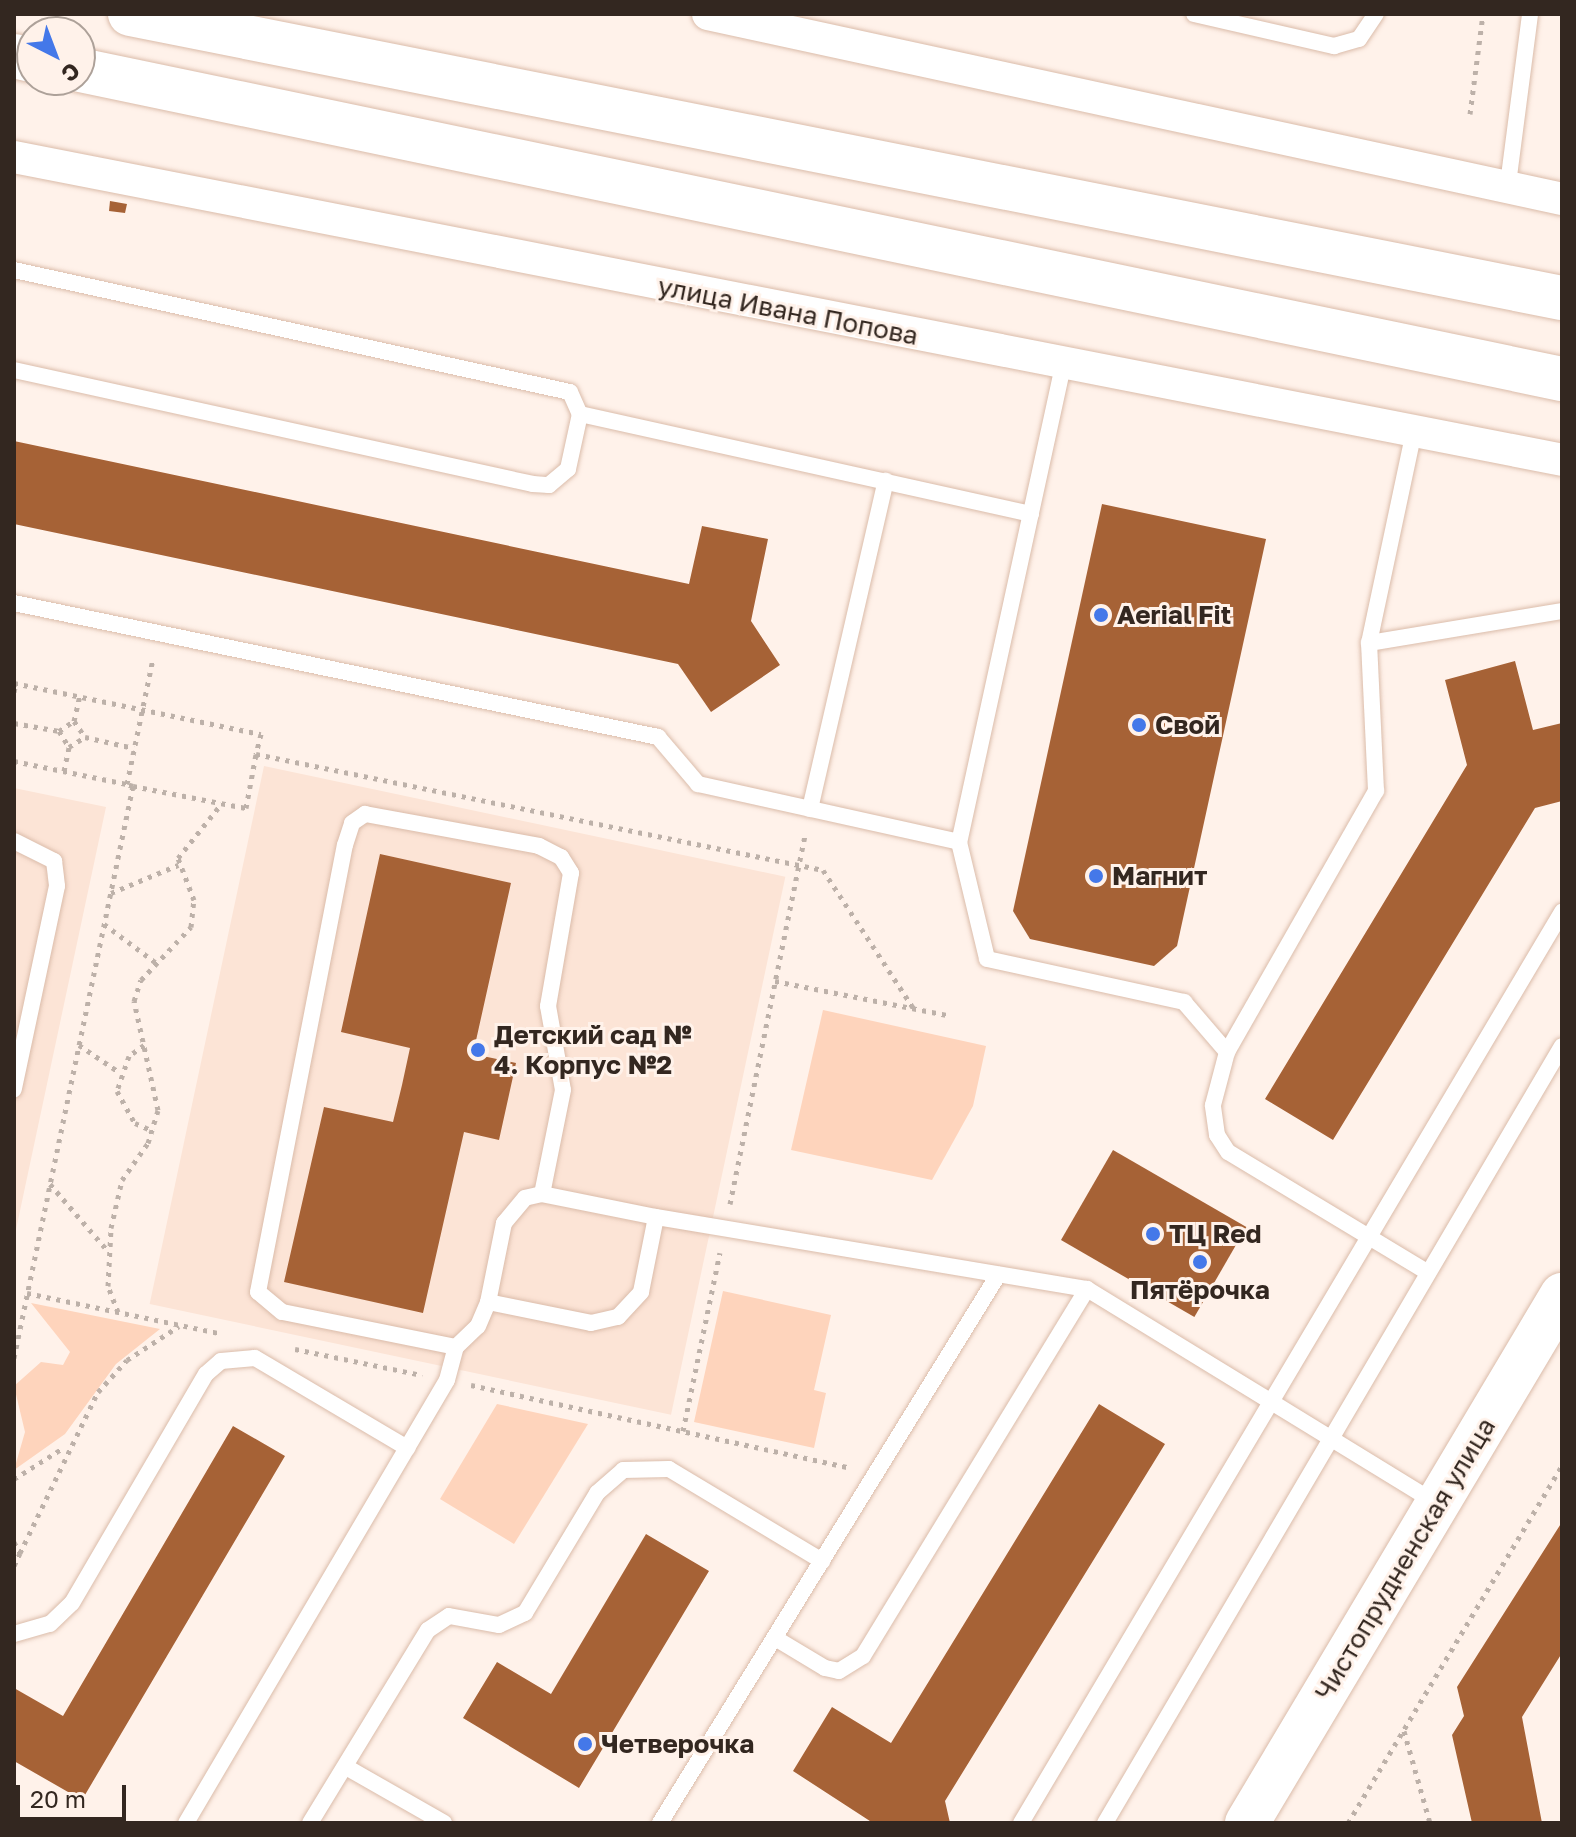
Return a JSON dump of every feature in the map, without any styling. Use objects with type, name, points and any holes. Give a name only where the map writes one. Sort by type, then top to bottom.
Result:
[{"type":"main road","points":[[130,14],[1562,298]]},
{"type":"main road","points":[[96,73],[1562,379]]},
{"type":"main road","name":"Чистопрудненская улица","points":[[1247,1823],[1562,1295]]},
{"type":"street","points":[[708,14],[1508,184],[1562,199]]},
{"type":"street","name":"улица Ивана Попова","points":[[14,157],[1413,436],[1562,460]]},
{"type":"lane","points":[[1194,14],[1334,46],[1359,39],[1376,14]]},
{"type":"lane","points":[[1508,184],[1530,14]]},
{"type":"lane","points":[[14,270],[570,392],[580,414],[568,469],[549,485],[533,484],[14,370]]},
{"type":"lane","points":[[1063,366],[959,842],[987,959],[1184,1002],[1227,1052]]},
{"type":"lane","points":[[580,414],[1031,514]]},
{"type":"lane","points":[[1413,436],[1369,643],[1376,791],[1227,1052],[1213,1105],[1217,1135],[1228,1152],[1427,1272]]},
{"type":"lane","points":[[810,809],[886,481]]},
{"type":"lane","points":[[14,603],[658,737],[698,784],[959,842]]},
{"type":"lane","points":[[1369,643],[1562,611]]},
{"type":"lane","points":[[456,1347],[282,1312],[258,1292],[345,845],[352,823],[365,814],[539,846],[561,857],[571,873],[548,1006],[563,1090],[542,1194]]},
{"type":"lane","points":[[14,841],[54,861],[57,886],[14,1089]]},
{"type":"lane","points":[[1021,1823],[1562,912]]},
{"type":"lane","points":[[1105,1823],[1562,1046]]},
{"type":"lane","points":[[186,1823],[447,1380],[456,1347],[478,1326],[488,1302],[504,1223],[513,1208],[542,1194],[724,1230],[1087,1289],[1437,1504]]},
{"type":"lane","points":[[488,1302],[591,1323],[618,1317],[641,1292],[656,1217]]},
{"type":"lane","points":[[660,1823],[998,1275]]},
{"type":"lane","points":[[775,1638],[825,1668],[839,1671],[863,1656],[1087,1289]]},
{"type":"lane","points":[[14,1634],[50,1624],[72,1603],[206,1374],[221,1361],[255,1358],[407,1448]]},
{"type":"lane","points":[[310,1823],[428,1630],[449,1616],[499,1625],[525,1613],[597,1493],[623,1470],[669,1469],[822,1561]]},
{"type":"lane","points":[[346,1767],[444,1823]]},
{"type":"path","points":[[1470,114],[1483,14]]},
{"type":"path","points":[[14,1358],[111,893],[134,748],[158,633]]},
{"type":"path","points":[[14,692],[16,683]]},
{"type":"path","points":[[14,723],[59,731],[74,721],[80,696]]},
{"type":"path","points":[[74,721],[85,737],[134,748]]},
{"type":"path","points":[[59,731],[69,747],[64,771]]},
{"type":"path","points":[[69,747],[85,737]]},
{"type":"path","points":[[14,761],[246,808],[256,754]]},
{"type":"path","points":[[111,893],[178,865],[222,803]]},
{"type":"path","points":[[683,1431],[810,809]]},
{"type":"path","points":[[118,1313],[108,1286],[108,1252],[122,1180],[153,1131],[157,1092],[134,1001],[155,962],[194,919],[194,900],[178,865]]},
{"type":"path","points":[[104,924],[155,962]]},
{"type":"path","points":[[775,981],[951,1016]]},
{"type":"path","points":[[79,1045],[119,1072]]},
{"type":"path","points":[[144,1045],[119,1072],[122,1109],[153,1131]]},
{"type":"path","points":[[50,1184],[108,1252]]},
{"type":"path","points":[[14,1566],[67,1445],[127,1360],[179,1325]]},
{"type":"path","points":[[14,1479],[67,1445]]},
{"type":"path","points":[[1348,1823],[1562,1465]]},
{"type":"path","points":[[1555,1478],[1562,1474]]},
{"type":"path","points":[[14,1542],[20,1553]]},
{"type":"path","points":[[1404,1730],[1430,1823]]},
{"type":"shaded area","name":"Детский сад № 4. Корпус №2","points":[[264,766],[785,877],[671,1415],[150,1304]]},
{"type":"shaded area","points":[[14,788],[106,807],[14,1239]]},
{"type":"shaded area","points":[[823,1010],[986,1046],[973,1106],[932,1180],[791,1150]]},
{"type":"shaded area","points":[[723,1291],[831,1315],[814,1390],[826,1393],[814,1448],[694,1422]]},
{"type":"shaded area","points":[[31,1303],[160,1329],[116,1364],[65,1434],[14,1470],[25,1432],[14,1386],[41,1362],[63,1365],[70,1352]]},
{"type":"shaded area","points":[[497,1404],[588,1424],[514,1544],[440,1499]]},
{"type":"building","points":[[110,201],[127,204],[125,213],[109,211]]},
{"type":"building","points":[[14,441],[689,584],[702,526],[768,539],[751,621],[780,665],[711,712],[678,664],[14,524]]},
{"type":"building","name":"Свой","points":[[1102,504],[1266,539],[1177,946],[1154,966],[1030,939],[1013,911]]},
{"type":"building","points":[[1515,661],[1533,730],[1562,723],[1562,801],[1535,808],[1333,1140],[1265,1099],[1467,765],[1445,680]]},
{"type":"building","points":[[380,854],[511,883],[473,1054],[516,1063],[499,1140],[464,1132],[423,1313],[284,1282],[324,1107],[393,1122],[402,1085],[410,1048],[341,1032]]},
{"type":"building","name":"ТЦ Red","points":[[1113,1150],[1246,1227],[1194,1317],[1061,1240]]},
{"type":"building","points":[[1099,1404],[1165,1444],[945,1801],[950,1823],[873,1823],[793,1771],[832,1707],[891,1743]]},
{"type":"building","points":[[233,1426],[285,1456],[82,1800],[14,1761],[14,1688],[63,1716]]},
{"type":"building","points":[[1562,1522],[1562,1653],[1522,1717],[1542,1823],[1472,1823],[1452,1735],[1464,1716],[1457,1687]]},
{"type":"building","points":[[646,1534],[709,1571],[579,1788],[463,1718],[497,1662],[551,1694]]},
{"type":"place","name":"Aerial Fit","points":[[1101,615]]},
{"type":"place","name":"Свой","points":[[1139,725]]},
{"type":"place","name":"Магнит","points":[[1096,876]]},
{"type":"place","name":"Детский сад № 4. Корпус №2","points":[[478,1050]]},
{"type":"place","name":"ТЦ Red","points":[[1153,1234]]},
{"type":"place","name":"Пятёрочка","points":[[1200,1262]]},
{"type":"place","name":"Четверочка","points":[[585,1744]]}]
